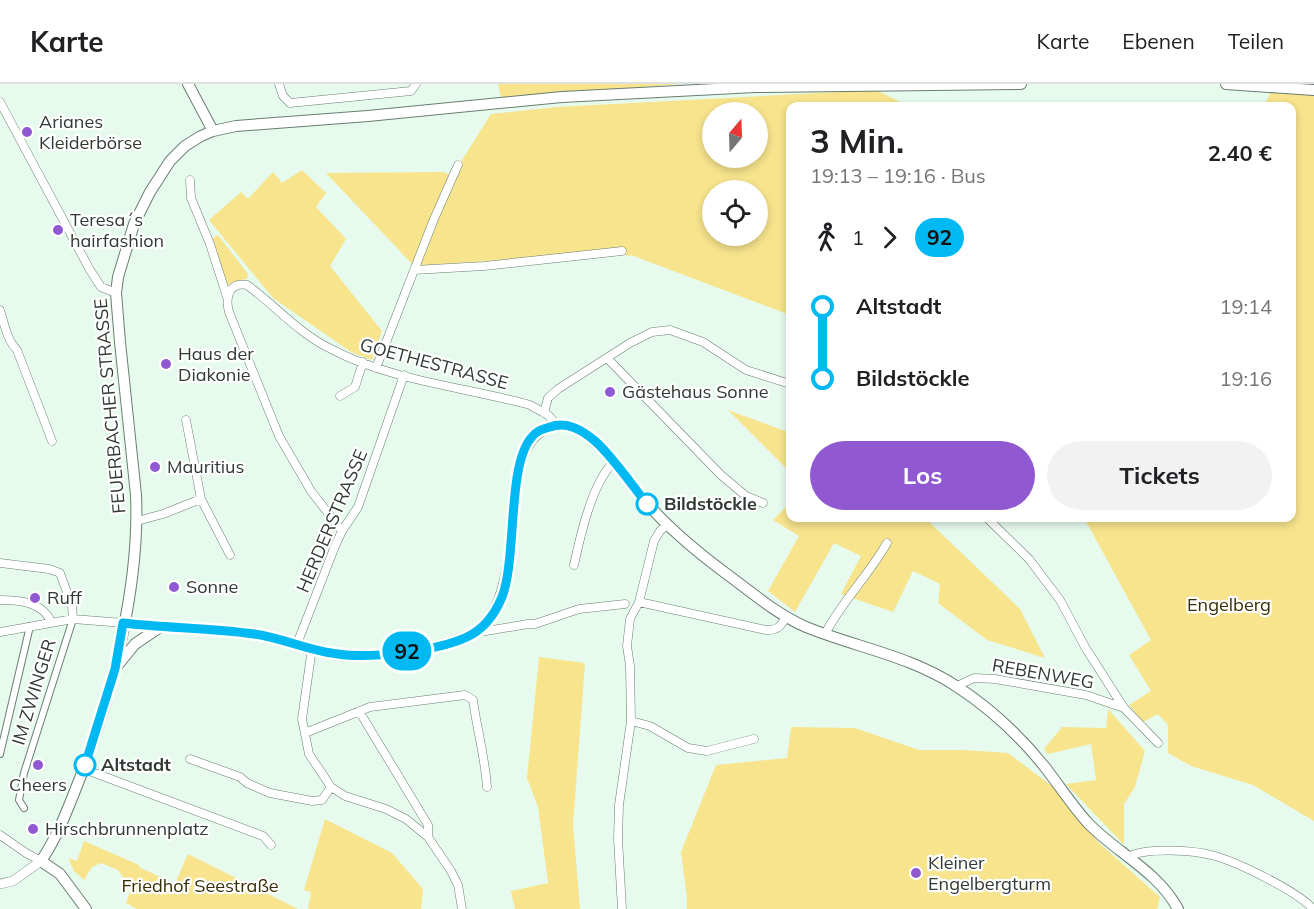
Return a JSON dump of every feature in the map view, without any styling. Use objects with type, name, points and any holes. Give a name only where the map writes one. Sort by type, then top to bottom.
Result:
[{"type":"main road","points":[[188,84],[213,131]]},
{"type":"main road","name":"FEUERBACHER STRASSE","points":[[115,669],[137,520],[116,292],[123,255],[134,224],[150,192],[170,161],[185,146],[213,131],[236,126],[562,97],[754,87],[1021,84]]},
{"type":"main road","points":[[1226,84],[1314,90]]},
{"type":"main road","points":[[123,623],[253,634],[347,655],[391,654],[466,638],[479,630],[495,612],[502,596],[507,574],[522,453],[530,439],[539,430],[565,425],[579,430],[595,441],[667,525],[702,555],[786,617],[825,634],[928,670],[957,686],[997,716],[1024,743],[1088,823],[1165,889],[1178,909]]},
{"type":"main road","points":[[86,909],[60,874],[41,861],[61,826],[84,770],[115,669],[135,644],[161,627]]},
{"type":"street","points":[[279,84],[283,96],[290,103],[411,91],[416,84]]},
{"type":"street","points":[[0,102],[90,270],[101,287],[116,292]]},
{"type":"street","points":[[376,368],[444,194],[458,165]]},
{"type":"street","points":[[190,180],[191,198],[210,244],[227,302],[279,436],[311,491],[342,531]]},
{"type":"street","points":[[414,270],[507,264],[622,251]]},
{"type":"street","name":"GOETHESTRASSE","points":[[227,302],[232,287],[239,284],[247,285],[303,332],[331,350],[376,368],[531,405],[557,425]]},
{"type":"street","points":[[0,310],[52,441]]},
{"type":"street","points":[[544,413],[548,398],[553,393],[630,343],[652,332],[670,330],[703,342],[746,370],[786,383]]},
{"type":"street","points":[[607,358],[721,475],[746,496],[763,503]]},
{"type":"street","points":[[340,396],[355,387],[363,363]]},
{"type":"street","name":"HERDERSTRASSE","points":[[297,644],[342,531],[358,507],[404,375]]},
{"type":"street","points":[[186,420],[201,499],[230,555]]},
{"type":"street","points":[[574,565],[580,534],[593,497],[606,469],[613,463]]},
{"type":"street","points":[[137,520],[163,514],[201,499]]},
{"type":"street","points":[[991,522],[1029,559],[1060,600],[1085,647],[1124,708],[1158,743]]},
{"type":"street","points":[[622,909],[618,839],[631,721],[630,666],[627,646],[630,619],[639,602],[654,542],[660,531],[667,525]]},
{"type":"street","points":[[825,634],[840,608],[863,581],[887,543]]},
{"type":"street","points":[[0,563],[49,569],[60,573],[72,606],[73,619]]},
{"type":"street","points":[[0,600],[27,602],[48,615],[51,622]]},
{"type":"street","points":[[639,602],[773,631],[780,627],[786,617]]},
{"type":"street","points":[[479,630],[535,624],[579,609],[625,604]]},
{"type":"street","points":[[0,632],[17,629],[29,630],[51,622],[73,619],[123,623]]},
{"type":"street","name":"IM ZWINGER","points":[[24,808],[19,800],[24,773],[73,619]]},
{"type":"street","points":[[0,754],[29,630]]},
{"type":"street","points":[[312,648],[303,716],[309,754],[331,787],[345,796],[406,819],[428,837],[458,885],[462,909]]},
{"type":"street","name":"REBENWEG","points":[[957,686],[974,678],[995,679],[1086,695],[1124,708]]},
{"type":"street","points":[[305,733],[370,707],[465,695],[473,700],[477,733],[484,755],[487,787]]},
{"type":"street","points":[[359,711],[428,825],[428,837]]},
{"type":"street","points":[[631,721],[650,726],[688,748],[707,751],[754,739]]},
{"type":"street","points":[[190,759],[240,777],[247,783],[270,793],[290,798],[321,800],[331,787]]},
{"type":"street","points":[[84,770],[263,836],[271,845]]},
{"type":"street","points":[[0,835],[41,861],[13,881],[0,885]]},
{"type":"street","points":[[1128,857],[1135,853],[1167,851],[1214,855],[1255,874],[1313,907]]},
{"type":"green space","points":[[498,84],[681,84],[501,98]]},
{"type":"green space","name":"Engelberg","points":[[1273,87],[1314,92],[1314,821],[1253,785],[1191,766],[1168,753],[1168,725],[1158,714],[1143,722],[1129,705],[1151,691],[1129,655],[1151,640],[1086,522],[1296,522],[1296,102],[1266,102]]},
{"type":"green space","points":[[876,90],[900,102],[786,102],[786,313],[618,252],[414,266],[326,173],[444,172],[452,176],[491,114],[557,107]]},
{"type":"green space","points":[[302,170],[326,193],[316,207],[346,239],[330,266],[382,331],[372,360],[351,352],[273,298],[209,220],[241,192],[248,199],[273,172],[282,183]]},
{"type":"green space","points":[[218,235],[248,274],[247,279],[224,285],[211,239]]},
{"type":"green space","points":[[728,410],[786,432],[786,468]]},
{"type":"green space","points":[[786,507],[786,522],[929,522],[1020,609],[1045,658],[987,640],[938,603],[940,584],[913,571],[893,612],[841,594],[861,556],[834,543],[795,612],[768,591],[799,536],[773,520]]},
{"type":"green space","points":[[539,657],[585,663],[573,825],[580,909],[515,909],[511,891],[548,883],[538,807],[527,778]]},
{"type":"green space","points":[[1108,709],[1145,751],[1135,787],[1124,804],[1124,845],[1066,784],[1096,780],[1091,744],[1048,754],[1044,749],[1062,727],[1106,728]]},
{"type":"green space","points":[[791,727],[855,728],[919,750],[1008,753],[1057,790],[1098,842],[1160,897],[1157,909],[687,909],[681,852],[716,765],[787,758]]},
{"type":"green space","points":[[325,819],[392,853],[423,889],[421,909],[308,909],[311,892],[304,890]]},
{"type":"green space","name":"Friedhof Seestraße","points":[[84,841],[175,884],[188,854],[298,909],[137,909],[126,903],[133,883],[124,879],[118,870],[101,863],[92,867],[84,880],[74,871],[68,858],[77,861]]},
{"type":"bus line","name":"92","points":[[85,765],[115,669],[123,623],[253,634],[347,655],[391,654],[466,638],[487,622],[495,612],[502,596],[507,574],[522,453],[530,439],[539,430],[557,425],[579,430],[595,441],[647,504]]},
{"type":"place","name":"Arianes Kleiderbörse","points":[[27,132]]},
{"type":"place","name":"Teresa´s hairfashion","points":[[58,230]]},
{"type":"place","name":"Haus der Diakonie","points":[[166,364]]},
{"type":"place","name":"Gästehaus Sonne","points":[[610,392]]},
{"type":"place","name":"Mauritius","points":[[155,467]]},
{"type":"place","name":"Bildstöckle","points":[[647,504]]},
{"type":"place","name":"Sonne","points":[[174,587]]},
{"type":"place","name":"Ruff","points":[[35,598]]},
{"type":"place","name":"Cheers","points":[[38,765]]},
{"type":"place","name":"Altstadt","points":[[85,765]]},
{"type":"place","name":"Hirschbrunnenplatz","points":[[33,829]]},
{"type":"place","name":"Kleiner Engelbergturm","points":[[916,873]]}]
